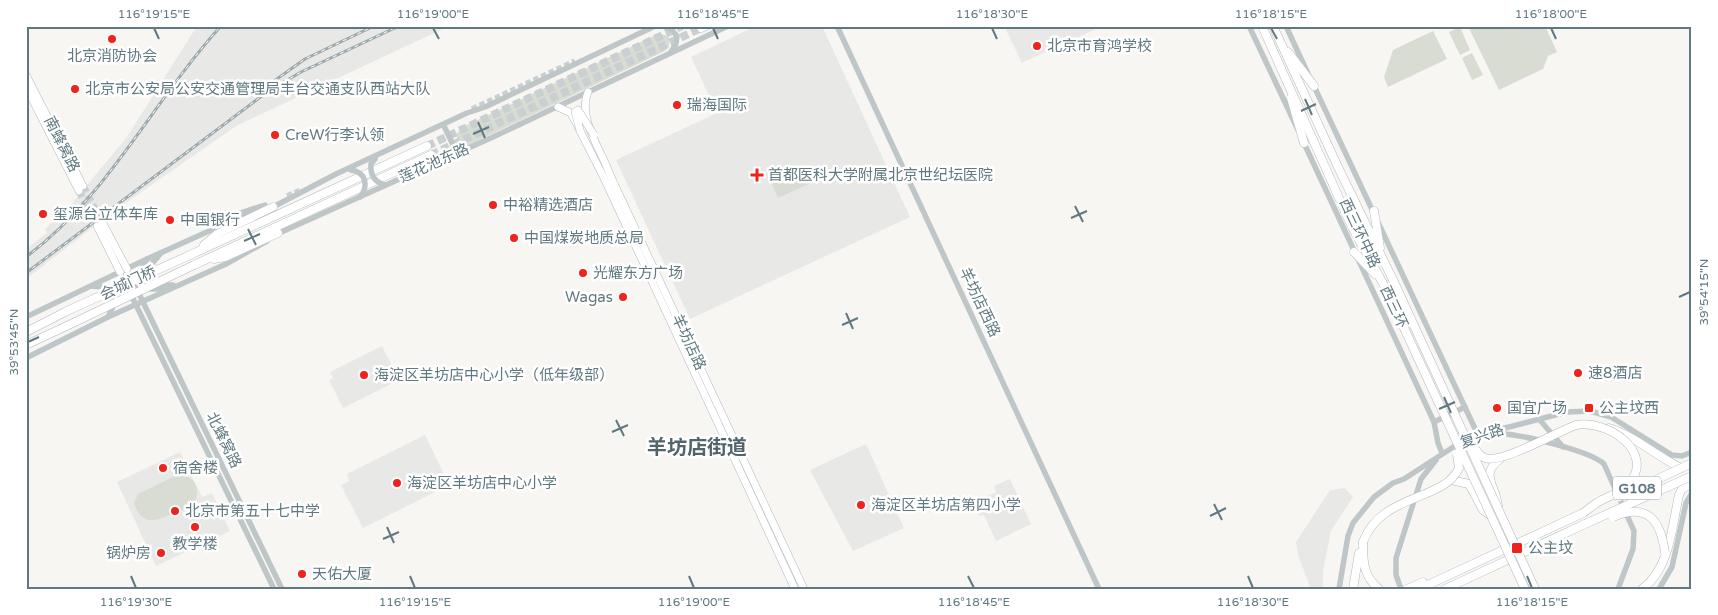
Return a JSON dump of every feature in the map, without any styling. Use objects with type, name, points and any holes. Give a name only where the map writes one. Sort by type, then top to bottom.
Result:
[{"type":"highway","name":"西三环","points":[[1262,26],[1352,227],[1384,285],[1525,589]]},
{"type":"highway","name":"西三环","points":[[1273,26],[1535,588]]},
{"type":"highway","points":[[1279,40],[1314,86]]},
{"type":"highway","points":[[1286,76],[1304,143]]},
{"type":"highway","name":"莲花池东路","points":[[193,253],[426,146]]},
{"type":"highway","name":"莲花池东路","points":[[198,263],[430,155]]},
{"type":"highway","points":[[193,253],[217,234],[273,207]]},
{"type":"highway","points":[[1374,211],[1382,257]]},
{"type":"highway","points":[[198,263],[224,257],[278,233]]},
{"type":"highway","points":[[1354,252],[1384,285]]},
{"type":"highway","name":"会城门桥","points":[[26,332],[193,253]]},
{"type":"highway","name":"会城门桥","points":[[26,346],[198,263]]},
{"type":"highway","points":[[1498,510],[1497,496],[1489,474],[1493,464],[1500,458],[1576,425],[1588,424],[1607,427],[1620,432],[1663,460],[1681,468]]},
{"type":"highway","points":[[1583,513],[1601,500],[1628,486],[1636,472],[1636,461],[1632,448],[1607,427]]},
{"type":"highway","points":[[1464,437],[1473,444],[1480,455],[1491,459],[1500,458]]},
{"type":"highway","points":[[1353,589],[1363,542],[1371,526],[1383,514],[1451,480],[1460,464],[1455,451],[1456,440]]},
{"type":"highway","name":"G108","points":[[1419,589],[1692,463]]},
{"type":"highway","name":"G108","points":[[1445,589],[1692,476]]},
{"type":"highway","points":[[1451,480],[1469,484],[1483,510],[1490,515]]},
{"type":"highway","points":[[1642,589],[1656,574],[1665,553],[1679,495],[1682,489],[1692,483]]},
{"type":"highway","points":[[1585,524],[1605,521],[1630,512],[1644,514],[1655,521],[1660,529],[1665,553]]},
{"type":"highway","points":[[1363,542],[1363,560],[1366,573],[1379,589]]},
{"type":"highway","points":[[1407,589],[1438,575],[1453,572]]},
{"type":"highway","points":[[1451,589],[1457,583]]},
{"type":"main road","name":"南蜂窝路","points":[[26,75],[81,189],[26,87]]},
{"type":"main road","name":"羊坊店路","points":[[586,95],[585,111],[594,136],[804,589]]},
{"type":"main road","name":"羊坊店路","points":[[561,107],[571,113],[580,130],[795,589]]},
{"type":"main road","points":[[580,130],[575,112],[578,110],[594,136]]},
{"type":"main road","points":[[99,224],[123,270]]},
{"type":"street","name":"莲花池东路","points":[[295,195],[300,195],[655,26]]},
{"type":"street","points":[[662,26],[672,29],[677,36],[676,44],[669,54]]},
{"type":"street","name":"莲花池东路","points":[[142,301],[252,251],[278,233],[561,107],[728,26]]},
{"type":"street","name":"羊坊店西路","points":[[837,26],[1099,589]]},
{"type":"street","name":"西三环中路","points":[[1249,26],[1434,422],[1442,453]]},
{"type":"street","name":"西三环中路","points":[[1286,26],[1478,435]]},
{"type":"street","name":"莲花池东路","points":[[123,270],[249,213],[273,207],[436,127],[485,107]]},
{"type":"street","points":[[444,126],[457,153]]},
{"type":"street","points":[[375,159],[371,164],[372,176],[377,183],[385,186]]},
{"type":"street","points":[[351,170],[360,173],[365,180],[365,191],[360,196]]},
{"type":"street","points":[[231,221],[235,215],[248,209],[268,204],[287,196]]},
{"type":"street","points":[[163,252],[150,266],[152,279],[161,285],[177,285]]},
{"type":"street","points":[[147,259],[140,271],[142,284],[151,289],[168,290]]},
{"type":"street","points":[[26,317],[123,270]]},
{"type":"street","name":"北蜂窝路","points":[[123,270],[142,301],[282,589]]},
{"type":"street","name":"北蜂窝路","points":[[123,270],[136,304],[195,429],[274,589]]},
{"type":"street","points":[[90,286],[103,287],[112,293],[114,304],[108,317]]},
{"type":"street","points":[[26,358],[142,301]]},
{"type":"street","points":[[1434,422],[1465,407]]},
{"type":"street","name":"复兴路","points":[[1339,589],[1348,536],[1361,511],[1389,486],[1404,479],[1442,453],[1478,435],[1567,412],[1583,410],[1601,413],[1672,455],[1682,456],[1692,452]]},
{"type":"street","points":[[1539,419],[1565,448]]},
{"type":"street","points":[[1478,435],[1507,432],[1596,458],[1604,464],[1631,520],[1635,539],[1618,589]]},
{"type":"street","points":[[1401,589],[1395,566],[1404,533],[1421,478],[1442,453]]},
{"type":"street","points":[[1659,589],[1672,567],[1686,503],[1692,493]]},
{"type":"shaded area","points":[[197,26],[449,26],[236,126],[110,214],[26,279],[26,249],[47,233],[45,229],[68,208],[127,137]]},
{"type":"shaded area","name":"首都医科大学附属北京世纪坛医院","points":[[756,26],[822,26],[910,217],[690,319],[616,160],[717,113],[691,57]]},
{"type":"shaded area","name":"北京市育鸿学校","points":[[1004,26],[1097,26],[1098,28],[1022,63]]},
{"type":"shaded area","points":[[1468,26],[1545,26],[1557,52],[1548,56],[1543,69],[1499,90]]},
{"type":"shaded area","points":[[1460,27],[1470,50],[1460,55],[1449,32]]},
{"type":"shaded area","points":[[1433,31],[1447,59],[1388,87],[1384,77],[1393,50]]},
{"type":"shaded area","points":[[658,34],[666,35],[669,38],[669,47],[665,51],[469,145],[462,144],[458,140],[456,135],[461,128]]},
{"type":"shaded area","points":[[1472,53],[1483,75],[1472,80],[1462,58]]},
{"type":"shaded area","points":[[807,166],[815,181],[778,198],[771,182]]},
{"type":"shaded area","name":"海淀区羊坊店中心小学（低年级部）","points":[[382,346],[399,380],[343,408],[329,380],[333,378],[330,372]]},
{"type":"shaded area","name":"海淀区羊坊店中心小学","points":[[425,435],[449,485],[363,528],[341,485],[349,481],[347,474]]},
{"type":"shaded area","name":"海淀区羊坊店第四小学","points":[[866,444],[904,528],[853,551],[810,470]]},
{"type":"shaded area","name":"北京市第五十七中学","points":[[180,452],[202,497],[212,493],[230,531],[156,566],[117,482]]},
{"type":"shaded area","points":[[177,475],[188,477],[195,483],[197,493],[194,503],[159,519],[148,520],[140,515],[134,503],[138,494]]},
{"type":"shaded area","points":[[1010,479],[1031,524],[996,541],[984,515],[979,516],[973,502],[996,492],[994,486]]},
{"type":"shaded area","points":[[1345,488],[1353,497],[1331,531],[1323,571],[1323,589],[1311,589],[1298,555],[1296,542],[1330,490]]},
{"type":"tunnel","points":[[427,146],[682,26]]},
{"type":"tunnel","points":[[431,155],[701,28]]},
{"type":"tunnel","points":[[472,109],[575,61]]},
{"type":"tunnel","points":[[83,186],[102,222]]},
{"type":"tunnel","points":[[287,196],[301,190]]},
{"type":"tunnel","points":[[79,191],[97,226]]},
{"type":"railway","points":[[26,257],[55,233],[82,206],[129,147],[196,55],[221,26]]},
{"type":"railway","points":[[274,81],[305,59],[374,26]]},
{"type":"railway","points":[[26,273],[267,92],[301,72],[399,26]]},
{"type":"place","name":"北京消防协会","points":[[112,39]]},
{"type":"place","name":"北京市育鸿学校","points":[[1037,46]]},
{"type":"place","name":"北京市公安局公安交通管理局丰台交通支队西站大队","points":[[75,89]]},
{"type":"place","name":"瑞海国际","points":[[677,105]]},
{"type":"place","name":"CreW行李认领","points":[[275,135]]},
{"type":"place","name":"首都医科大学附属北京世纪坛医院","points":[[757,175]]},
{"type":"place","name":"中裕精选酒店","points":[[493,205]]},
{"type":"place","name":"玺源台立体车库","points":[[43,214]]},
{"type":"place","name":"中国银行","points":[[170,220]]},
{"type":"place","name":"中国煤炭地质总局","points":[[514,238]]},
{"type":"place","name":"光耀东方广场","points":[[583,273]]},
{"type":"place","name":"Wagas","points":[[623,297]]},
{"type":"place","name":"速8酒店","points":[[1578,373]]},
{"type":"place","name":"海淀区羊坊店中心小学（低年级部）","points":[[364,375]]},
{"type":"place","name":"国宜广场","points":[[1497,408]]},
{"type":"place","name":"公主坟西","points":[[1589,408]]},
{"type":"place","name":"宿舍楼","points":[[163,468]]},
{"type":"place","name":"海淀区羊坊店中心小学","points":[[397,483]]},
{"type":"place","name":"海淀区羊坊店第四小学","points":[[861,505]]},
{"type":"place","name":"北京市第五十七中学","points":[[175,511]]},
{"type":"place","name":"教学楼","points":[[195,527]]},
{"type":"place","name":"公主坟","points":[[1517,548]]},
{"type":"place","name":"锅炉房","points":[[161,553]]},
{"type":"place","name":"天佑大厦","points":[[302,574]]},
{"type":"district","name":"羊坊店街道","points":[[697,448]]}]
